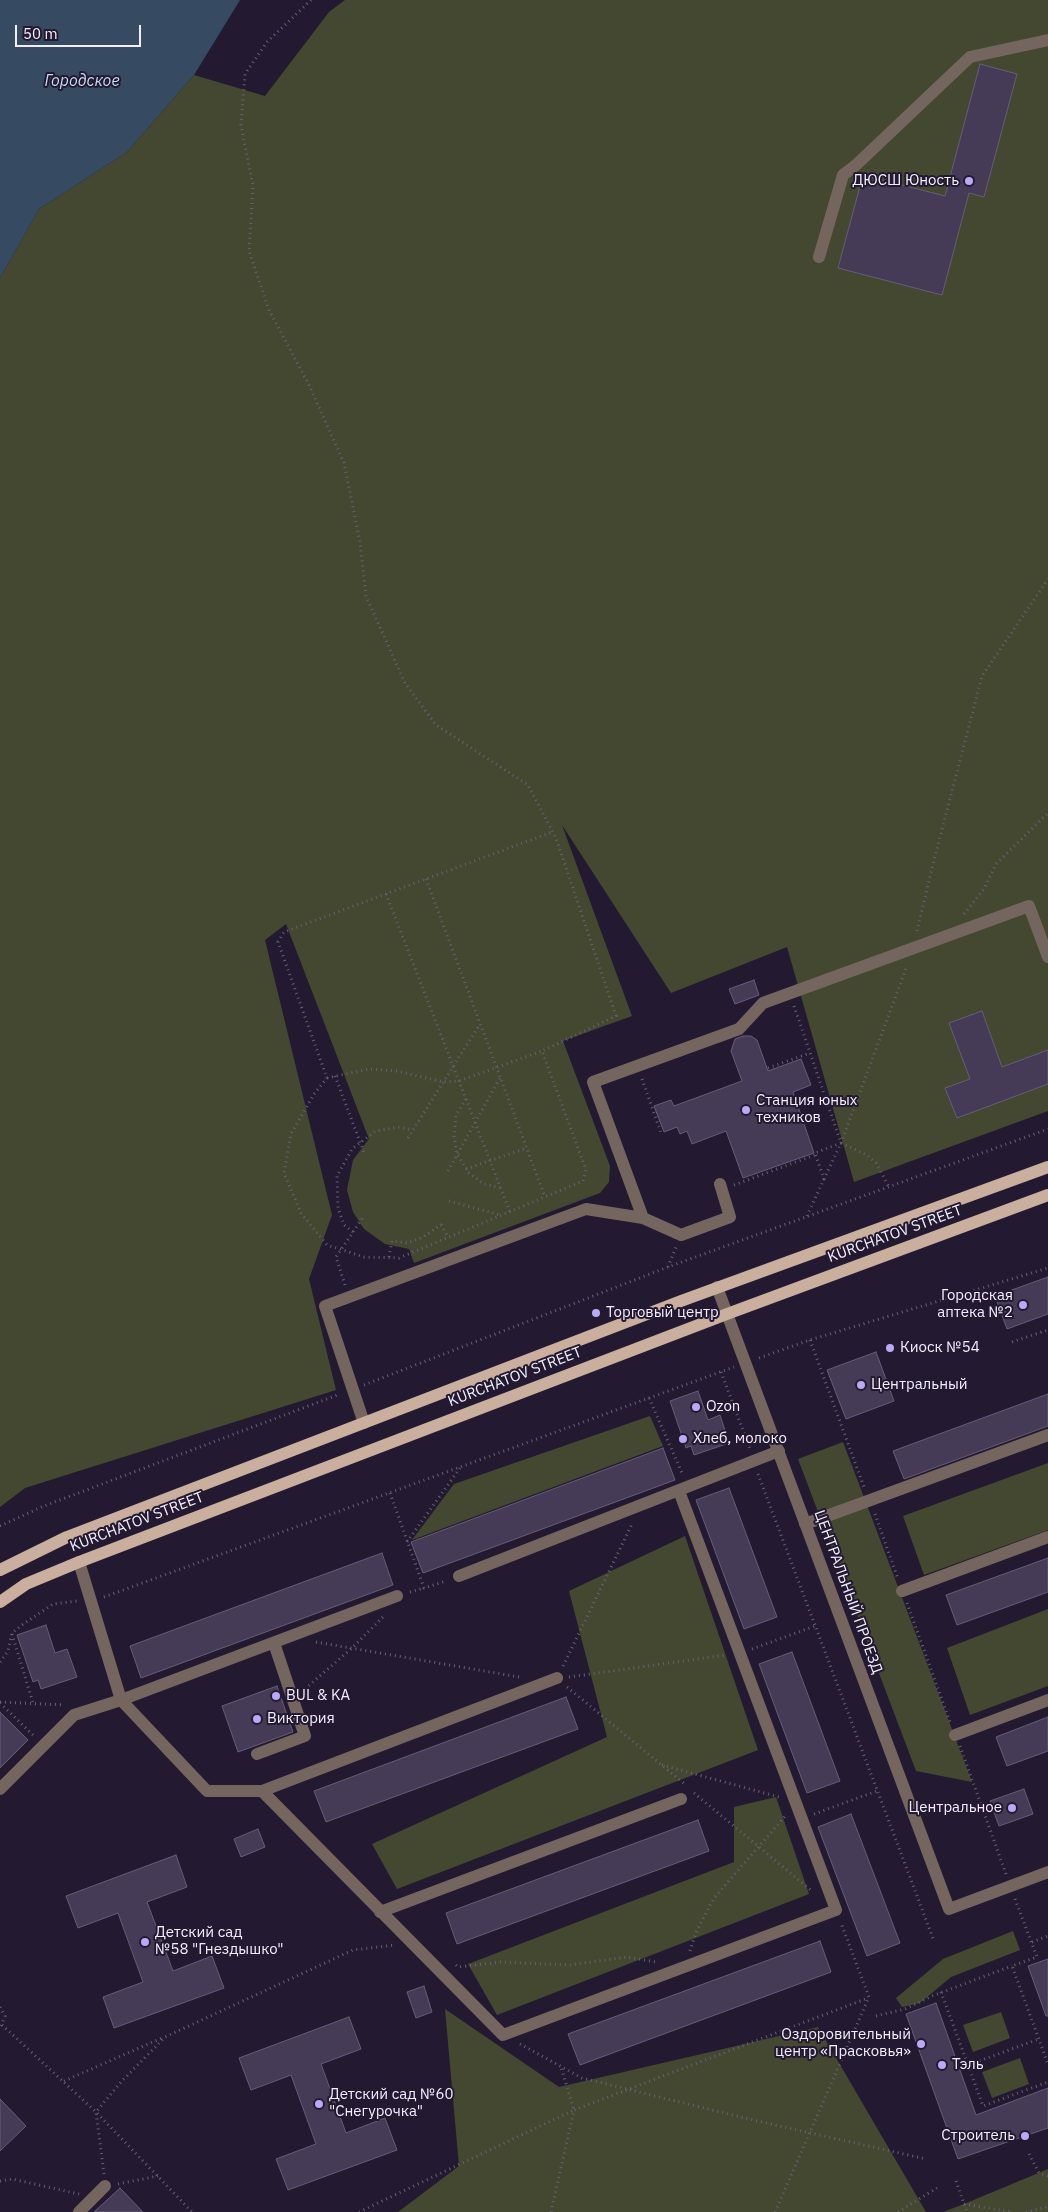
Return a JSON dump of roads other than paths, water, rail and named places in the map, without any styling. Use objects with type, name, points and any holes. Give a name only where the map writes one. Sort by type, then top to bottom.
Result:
[{"type":"main road","name":"KURCHATOV STREET","points":[[0,1570],[68,1537],[717,1287],[1048,1167]]},
{"type":"main road","name":"KURCHATOV STREET","points":[[0,1602],[26,1584],[79,1562],[727,1314],[1048,1195]]},
{"type":"street","points":[[819,257],[843,175],[856,165],[970,57],[1048,40]]},
{"type":"street","points":[[643,1218],[592,1082],[739,1029],[762,1003],[1029,906],[1048,957]]},
{"type":"street","points":[[364,1423],[325,1306],[586,1209],[643,1218],[681,1235],[730,1217],[721,1186]]},
{"type":"street","name":"ЦЕНТРАЛЬНЫЙ ПРОЕЗД","points":[[717,1287],[949,1909],[1048,1872]]},
{"type":"street","points":[[805,1524],[1048,1435]]},
{"type":"street","points":[[459,1576],[779,1451]]},
{"type":"street","points":[[262,1791],[410,1943],[503,2035],[836,1910],[740,1653],[683,1489]]},
{"type":"street","points":[[902,1591],[1048,1537]]},
{"type":"street","points":[[79,1562],[121,1700],[207,1791],[262,1791],[552,1680]]},
{"type":"street","points":[[0,1789],[74,1715],[121,1700],[402,1595]]},
{"type":"street","points":[[257,1754],[305,1736],[274,1642]]},
{"type":"street","points":[[955,1735],[1048,1700]]},
{"type":"street","points":[[380,1912],[682,1799]]},
{"type":"street","points":[[79,2212],[105,2186]]},
{"type":"water","name":"Городское","points":[[0,0],[240,0],[194,75],[127,152],[39,209],[0,278]]},
{"type":"place","name":"ДЮСШ Юность","points":[[969,181]]},
{"type":"place","name":"Станция юных техников","points":[[746,1110]]},
{"type":"place","name":"Городская аптека №2","points":[[1023,1305]]},
{"type":"place","name":"Торговый центр","points":[[596,1313]]},
{"type":"place","name":"Киоск №54","points":[[890,1348]]},
{"type":"place","name":"Центральный","points":[[861,1385]]},
{"type":"place","name":"Ozon","points":[[696,1407]]},
{"type":"place","name":"Хлеб, молоко","points":[[683,1439]]},
{"type":"place","name":"BUL & KA","points":[[276,1696]]},
{"type":"place","name":"Виктория","points":[[257,1719]]},
{"type":"place","name":"Центральное","points":[[1012,1808]]},
{"type":"place","name":"Детский сад №58 \"Гнездышко\"","points":[[145,1942]]},
{"type":"place","name":"Оздоровительный центр «Прасковья»","points":[[921,2044]]},
{"type":"place","name":"Тэль","points":[[942,2065]]},
{"type":"place","name":"Детский сад №60 \"Снегурочка\"","points":[[319,2104]]},
{"type":"place","name":"Строитель","points":[[1025,2136]]}]
